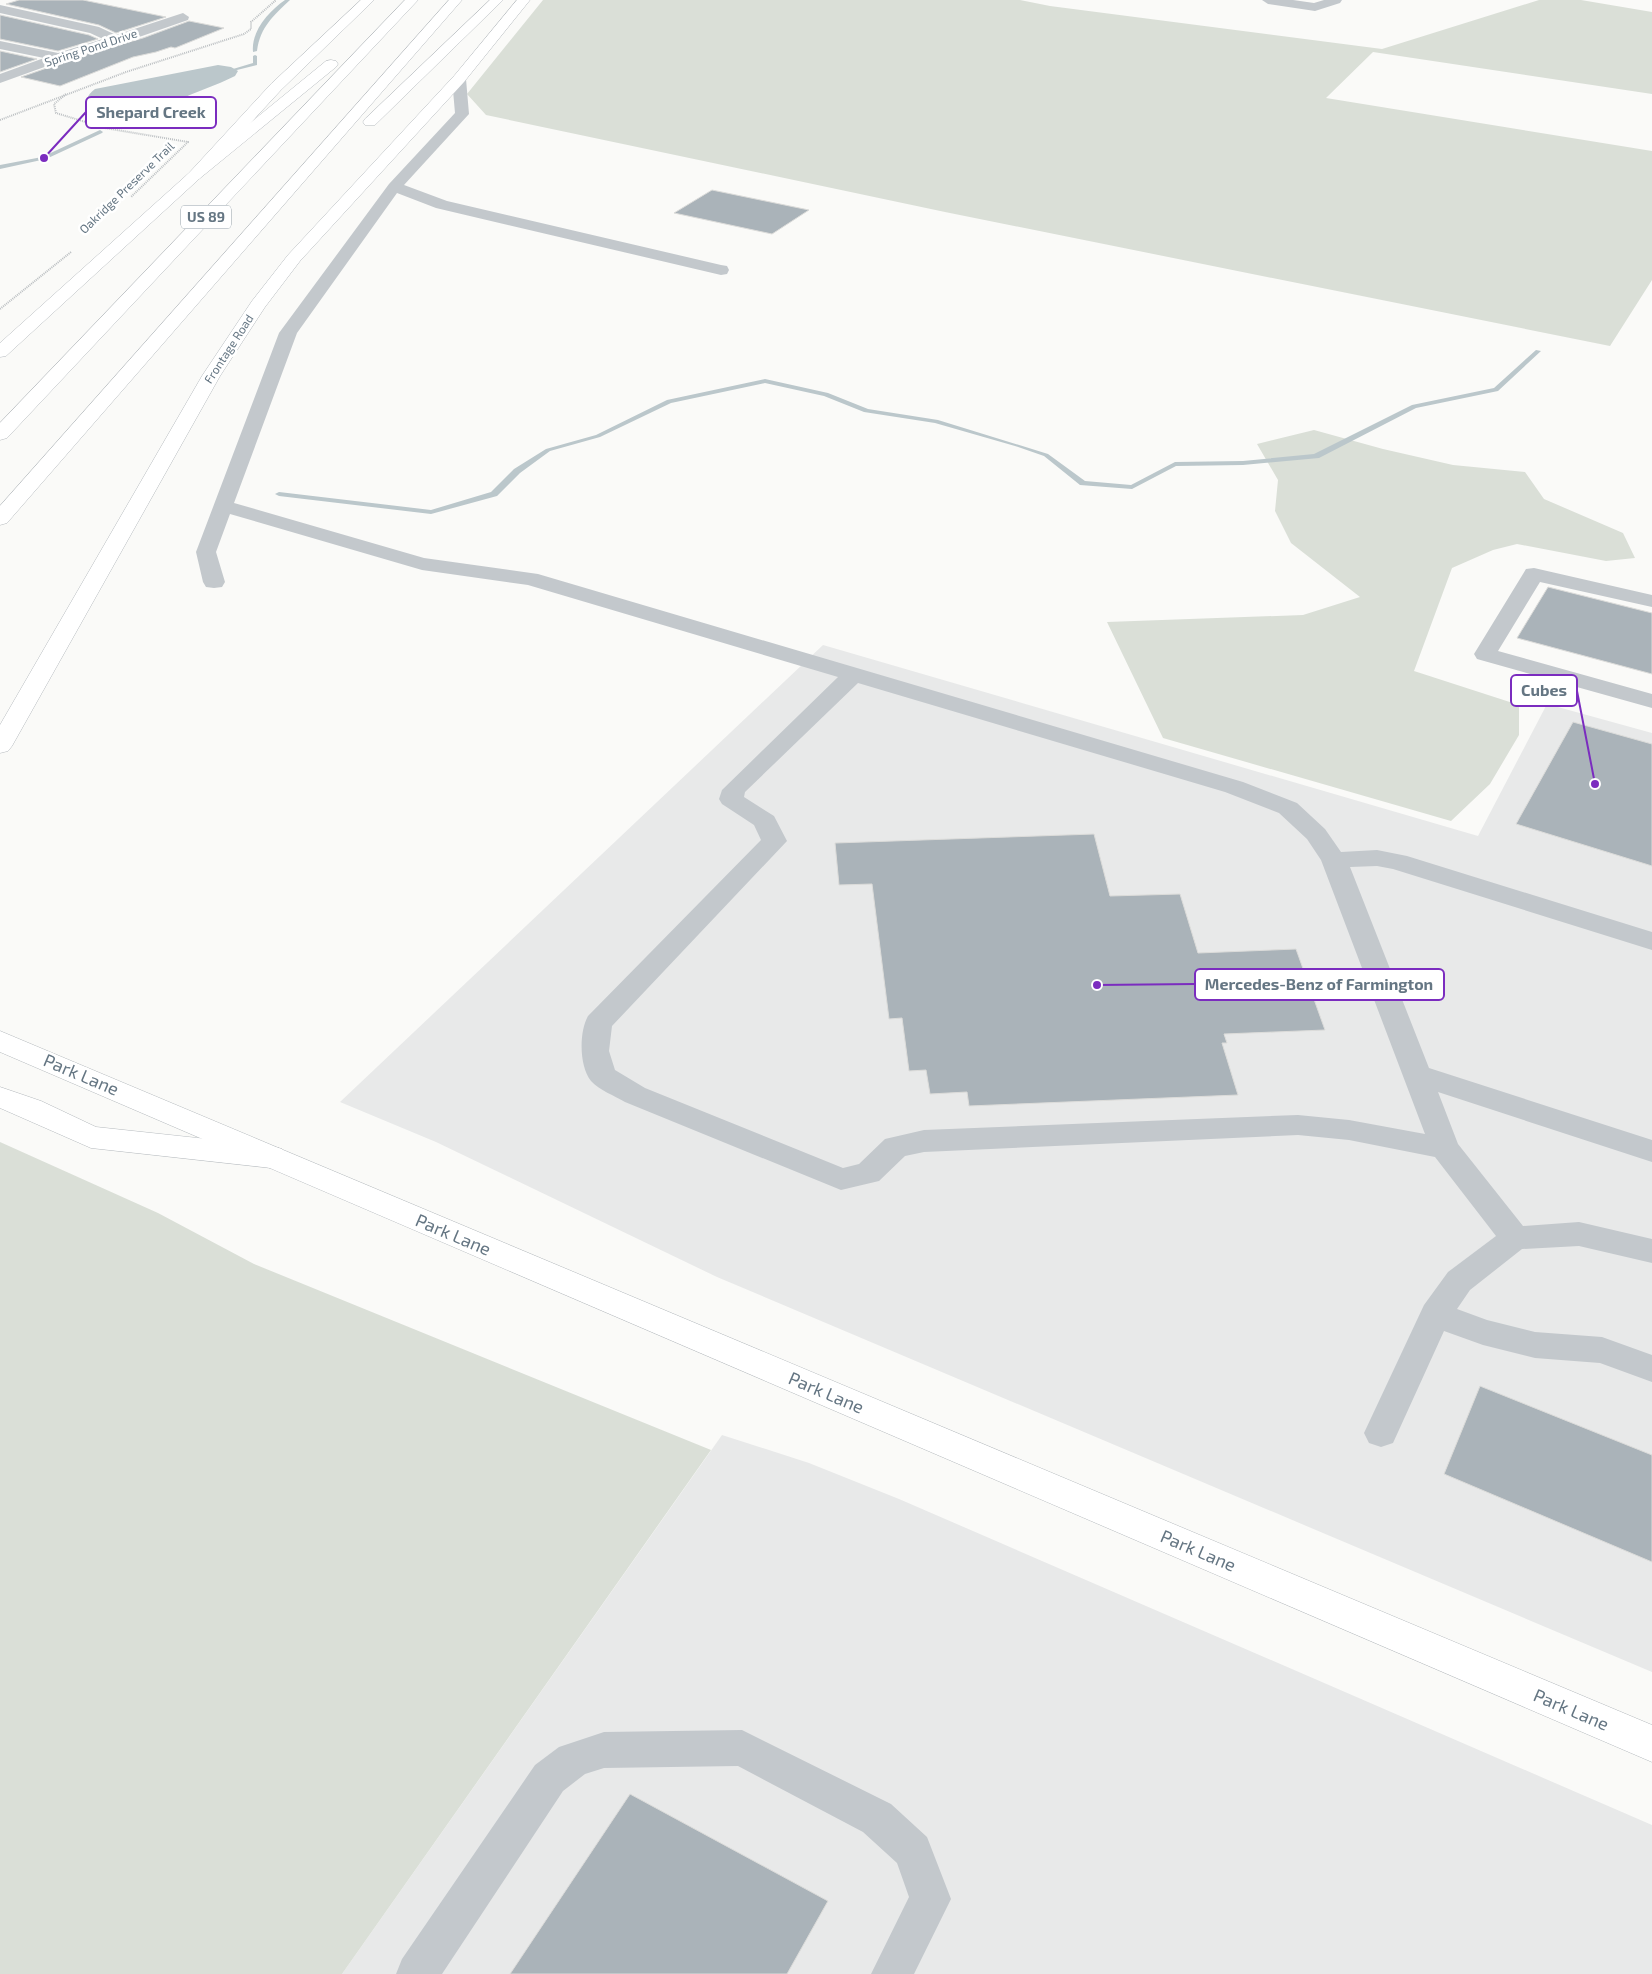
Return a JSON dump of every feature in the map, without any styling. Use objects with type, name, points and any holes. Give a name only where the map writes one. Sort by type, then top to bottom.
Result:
[{"type":"main road","points":[[194,176],[276,87],[368,0]]},
{"type":"main road","points":[[0,352],[194,176],[411,0]]},
{"type":"main road","name":"US 89","points":[[0,434],[411,0]]},
{"type":"main road","name":"US 89","points":[[0,519],[456,0]]},
{"type":"main road","points":[[233,252],[497,0]]},
{"type":"main road","name":"Frontage Road","points":[[0,746],[212,376],[258,305],[294,258],[459,79],[524,0]]},
{"type":"main road","name":"Park Lane","points":[[0,1041],[1648,1743]]},
{"type":"main road","points":[[0,1097],[31,1108],[92,1137],[271,1157]]},
{"type":"street","points":[[1268,0],[1315,6],[1336,0]]},
{"type":"street","points":[[2,11],[94,30],[114,39]]},
{"type":"street","name":"Spring Pond Drive","points":[[0,79],[59,57],[183,17]]},
{"type":"street","points":[[0,45],[59,57]]},
{"type":"street","points":[[214,582],[206,552],[288,333],[394,187],[462,114],[459,79]]},
{"type":"street","points":[[394,187],[442,205],[721,270]]},
{"type":"street","points":[[223,506],[422,564],[530,579],[1234,787],[1288,808],[1316,834],[1334,860],[1445,1148],[1515,1238]]},
{"type":"street","points":[[1652,601],[1534,574],[1485,654],[1652,701]]},
{"type":"street","points":[[854,674],[734,790],[731,799],[765,821],[774,841],[598,1023],[595,1052],[602,1075],[636,1095],[841,1179],[868,1173],[896,1147],[924,1140],[1298,1124],[1349,1130],[1445,1148]]},
{"type":"street","points":[[1334,860],[1377,858],[1398,862],[1652,941]]},
{"type":"street","points":[[1415,1074],[1652,1151]]},
{"type":"street","points":[[1381,1433],[1435,1314],[1459,1281],[1515,1238],[1579,1234],[1652,1251]]},
{"type":"street","points":[[1435,1314],[1483,1332],[1535,1345],[1602,1350],[1652,1369]]},
{"type":"street","points":[[416,1974],[549,1778],[573,1760],[604,1750],[742,1748],[877,1818],[912,1851],[930,1899],[892,1974]]},
{"type":"path","points":[[0,120],[66,94],[244,34],[251,29],[251,22],[276,0]]},
{"type":"path","name":"Oakridge Preserve Trail","points":[[66,94],[54,104],[56,113],[86,123],[188,142],[126,203]]},
{"type":"path","name":"Oakridge Preserve Trail","points":[[0,309],[75,248]]},
{"type":"shaded area","points":[[543,0],[1020,0],[1050,6],[1382,49],[1539,0],[1581,0],[1652,12],[1652,94],[1373,52],[1326,98],[1652,151],[1652,280],[1610,346],[945,212],[486,115],[467,94]]},
{"type":"shaded area","points":[[218,65],[231,67],[238,71],[235,76],[185,97],[167,107],[158,114],[160,118],[152,122],[143,125],[124,125],[88,111],[87,99],[95,89]]},
{"type":"shaded area","points":[[1314,430],[1383,449],[1453,465],[1525,472],[1544,499],[1623,533],[1635,558],[1606,561],[1517,544],[1493,550],[1452,568],[1414,671],[1519,705],[1519,735],[1490,784],[1451,821],[1163,738],[1107,622],[1303,615],[1360,597],[1291,543],[1275,511],[1278,480],[1257,444]]},
{"type":"shaded area","points":[[823,645],[1478,836],[1547,704],[1652,733],[1652,1672],[717,1277],[436,1142],[340,1102]]},
{"type":"shaded area","points":[[0,1142],[158,1213],[254,1264],[711,1450],[342,1974],[0,1974]]},
{"type":"shaded area","points":[[722,1435],[809,1463],[899,1499],[1652,1825],[1652,1974],[342,1974]]},
{"type":"building","points":[[19,0],[83,0],[166,17],[116,33],[99,25],[6,4]]},
{"type":"building","points":[[0,15],[89,35],[98,39],[58,51],[0,39]]},
{"type":"building","points":[[189,21],[224,28],[175,48],[171,47],[133,57],[60,86],[21,77],[87,54],[143,38]]},
{"type":"building","points":[[0,51],[37,59],[0,72]]},
{"type":"building","points":[[712,190],[809,210],[772,234],[674,213]]},
{"type":"building","points":[[1548,587],[1652,613],[1652,674],[1517,638]]},
{"type":"building","points":[[1573,722],[1652,744],[1652,866],[1516,824]]},
{"type":"building","points":[[1094,834],[1110,896],[1180,894],[1198,953],[1296,949],[1325,1030],[1224,1034],[1227,1043],[1222,1043],[1238,1095],[969,1106],[967,1092],[930,1094],[926,1070],[909,1071],[902,1018],[889,1019],[872,884],[839,885],[835,843]]},
{"type":"building","points":[[1480,1386],[1652,1455],[1652,1562],[1444,1474]]},
{"type":"building","points":[[630,1794],[828,1901],[787,1974],[510,1974]]},
{"type":"waterway","points":[[255,51],[258,36],[265,22],[288,0]]},
{"type":"waterway","points":[[235,70],[255,64],[255,56]]},
{"type":"waterway","points":[[0,167],[44,158],[100,132]]},
{"type":"waterway","points":[[279,494],[431,512],[494,494],[517,471],[548,450],[598,436],[669,401],[765,381],[826,394],[866,411],[936,421],[1017,445],[1046,455],[1083,483],[1132,487],[1175,464],[1243,463],[1316,456],[1414,406],[1496,390],[1538,351]]},
{"type":"place","name":"Shepard Creek","points":[[44,158]]},
{"type":"place","name":"Cubes","points":[[1595,784]]},
{"type":"place","name":"Mercedes-Benz of Farmington","points":[[1097,985]]}]
